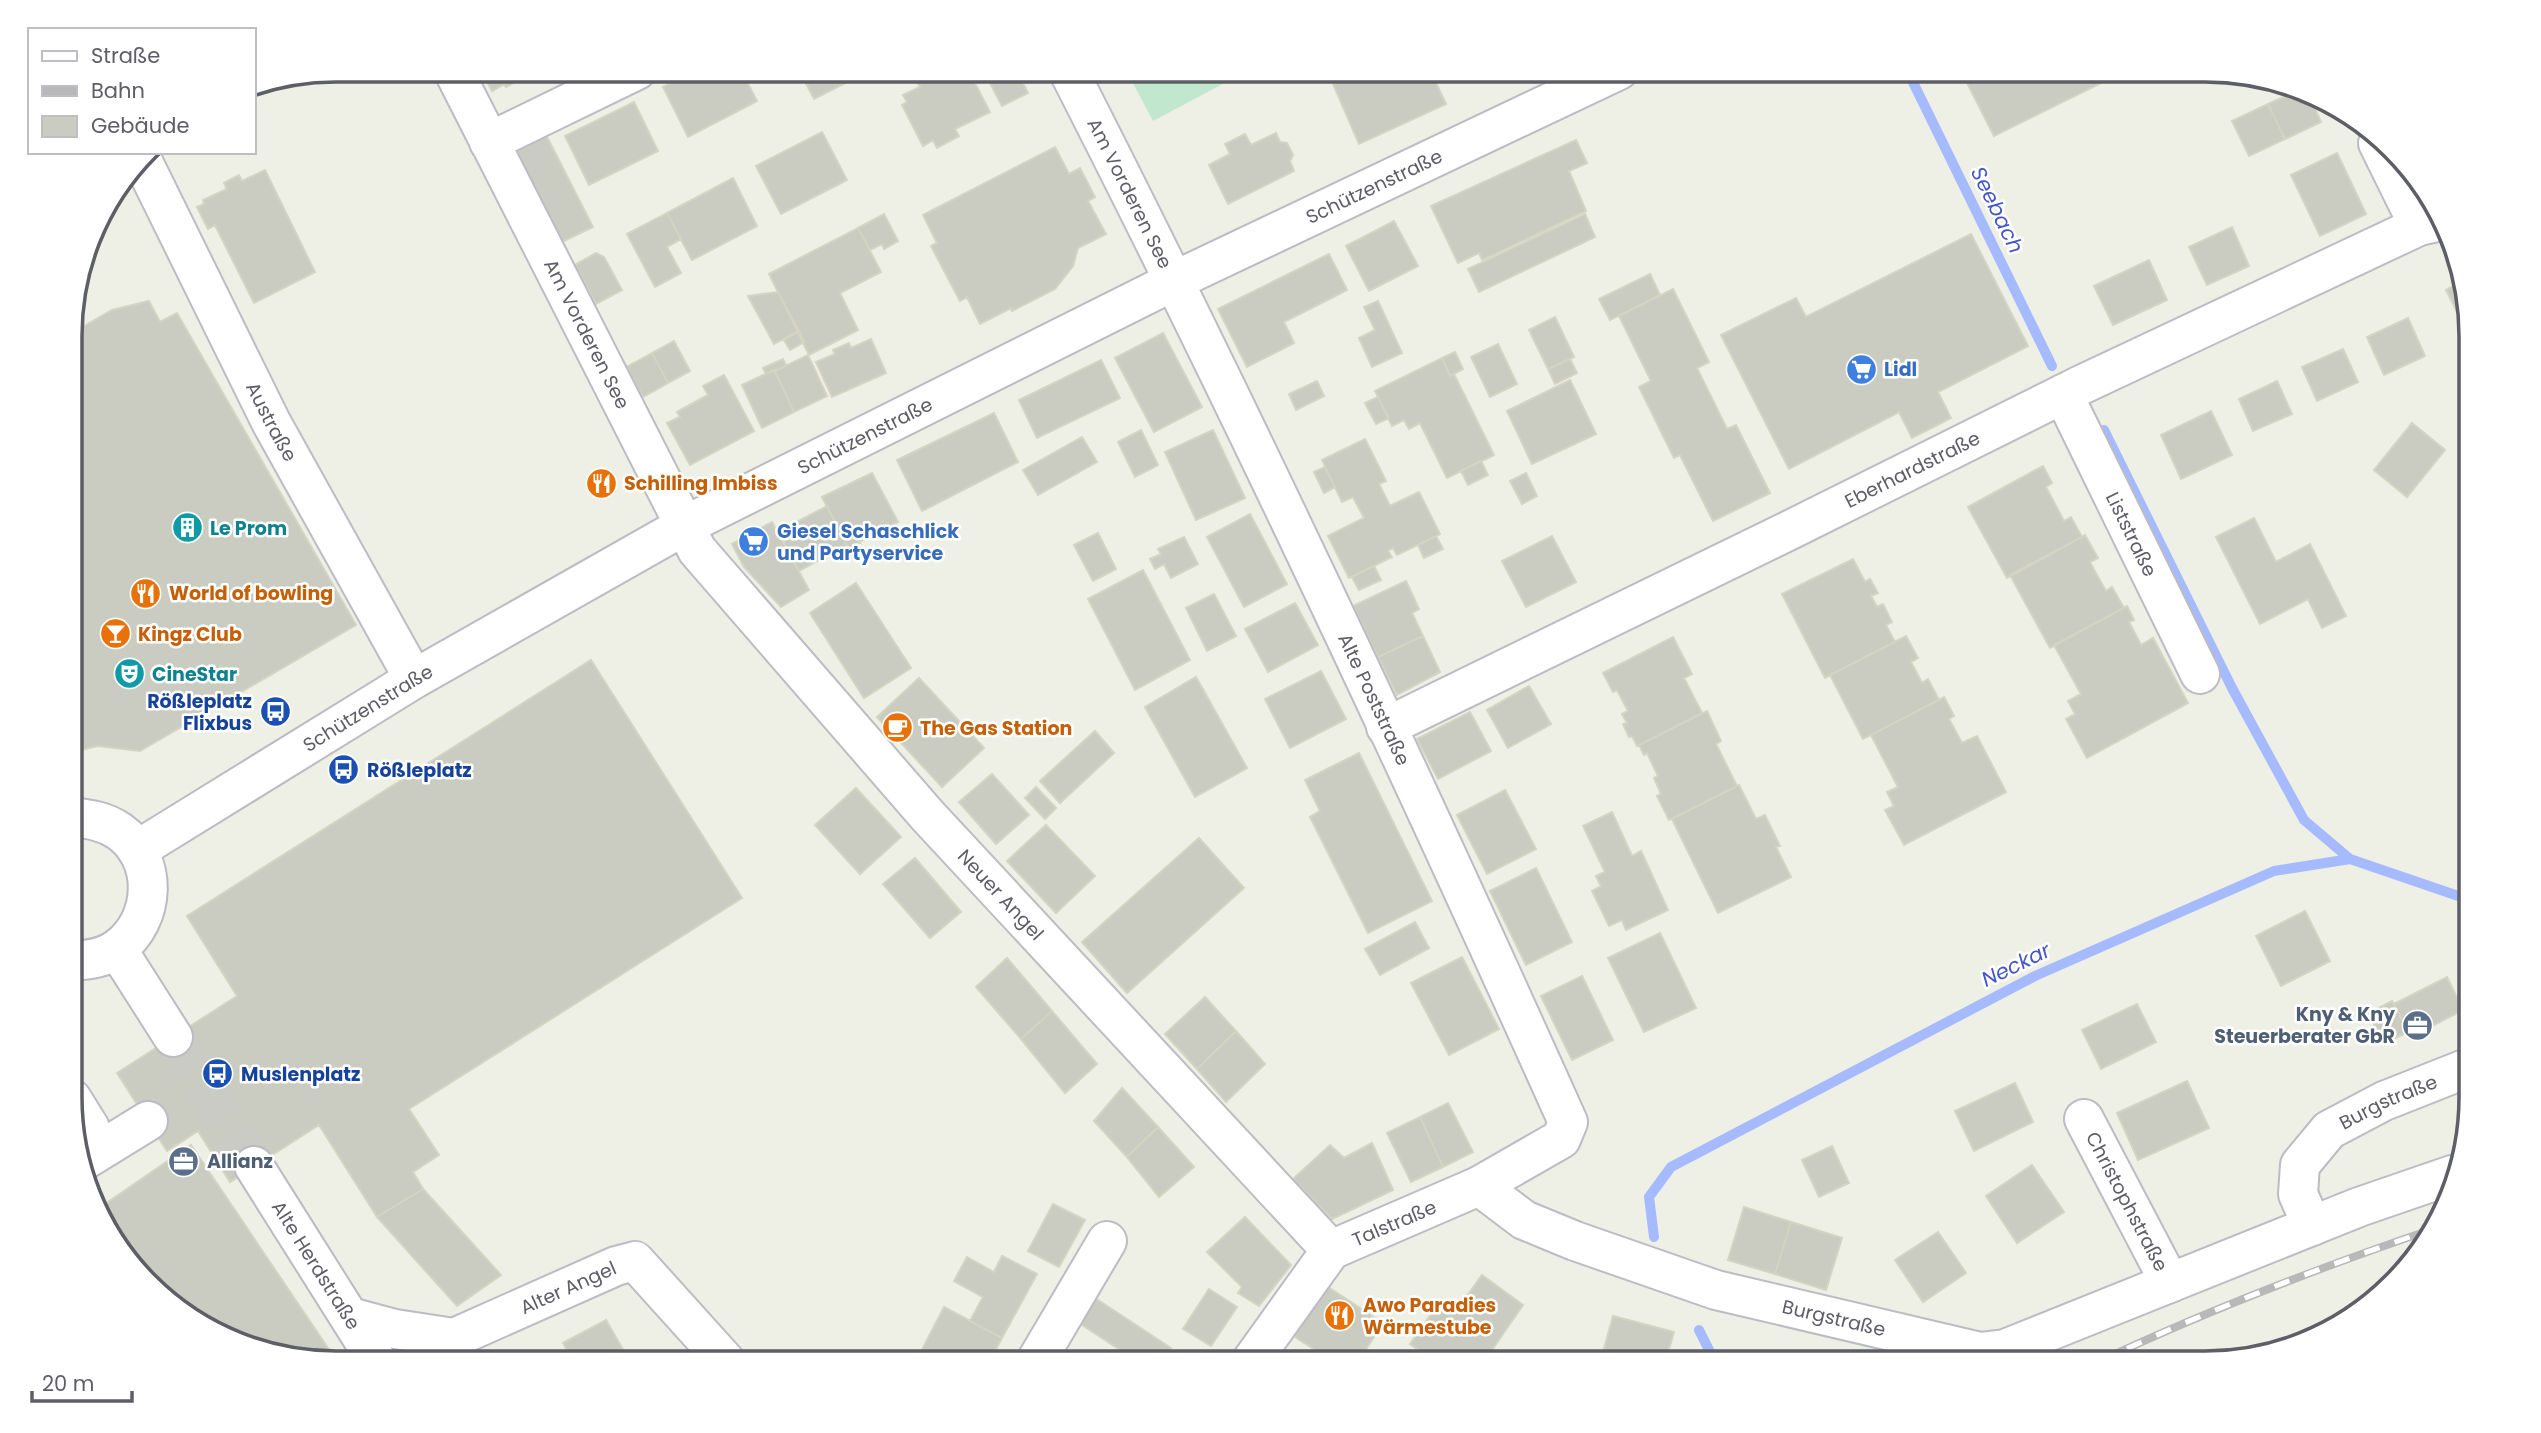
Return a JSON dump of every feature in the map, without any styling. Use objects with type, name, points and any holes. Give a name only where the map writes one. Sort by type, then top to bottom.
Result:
[{"type":"street","name":"Am Vorderen See","points":[[459,82],[684,526]]},
{"type":"street","points":[[489,142],[612,82]]},
{"type":"street","name":"Am Vorderen See","points":[[1074,82],[1174,281]]},
{"type":"street","name":"Schützenstraße","points":[[137,850],[414,678],[684,526],[1174,281],[1594,82]]},
{"type":"street","points":[[2394,167],[2431,223]]},
{"type":"street","name":"Austraße","points":[[146,168],[271,422],[414,678]]},
{"type":"street","name":"Eberhardstraße","points":[[1386,727],[2063,394],[2431,223]]},
{"type":"street","name":"Alte Poststraße","points":[[1174,281],[1386,727],[1568,1122]]},
{"type":"street","name":"Liststraße","points":[[2063,394],[2200,674]]},
{"type":"street","name":"Neuer Angel","points":[[684,526],[697,550],[927,815],[1331,1251]]},
{"type":"street","points":[[82,818],[96,820],[120,831],[137,850],[146,871],[148,893],[144,914],[133,934],[117,949],[93,960],[82,961]]},
{"type":"street","points":[[117,949],[173,1037]]},
{"type":"street","name":"Burgstraße","points":[[2312,1226],[2298,1194],[2300,1166],[2329,1130],[2384,1101],[2459,1071]]},
{"type":"street","name":"Christophstraße","points":[[2084,1119],[2170,1283]]},
{"type":"street","points":[[84,1129],[148,1121]]},
{"type":"street","name":"Talstraße","points":[[1259,1351],[1331,1251],[1479,1186],[1560,1139],[1568,1122]]},
{"type":"street","name":"Alte Herdstraße","points":[[254,1166],[371,1351]]},
{"type":"street","name":"Burgstraße","points":[[1988,1351],[2005,1349],[2312,1226],[2446,1177]]},
{"type":"street","name":"Burgstraße","points":[[1479,1186],[1524,1220],[1575,1241],[1716,1290],[1976,1351]]},
{"type":"street","points":[[1042,1351],[1107,1241]]},
{"type":"street","name":"Alter Angel","points":[[350,1317],[395,1329],[449,1351],[616,1266],[635,1261],[716,1351]]},
{"type":"green space","points":[[1132,82],[1226,82],[1153,121]]},
{"type":"building","points":[[487,82],[503,82],[504,84],[492,91]]},
{"type":"building","points":[[673,82],[747,82],[757,101],[688,137],[663,87]]},
{"type":"building","points":[[805,82],[847,82],[814,99]]},
{"type":"building","points":[[917,82],[974,82],[990,112],[955,129],[959,136],[937,148],[933,140],[923,146],[902,105],[907,102],[903,95],[920,87]]},
{"type":"building","points":[[989,82],[1022,82],[1028,93],[1002,106]]},
{"type":"building","points":[[1332,82],[1436,82],[1446,104],[1359,144]]},
{"type":"building","points":[[1967,82],[2103,82],[1994,136]]},
{"type":"building","points":[[2287,96],[2314,107],[2321,122],[2285,139],[2268,104]]},
{"type":"building","points":[[634,102],[658,151],[589,185],[565,136]]},
{"type":"building","points":[[2268,104],[2285,139],[2249,156],[2232,121]]},
{"type":"building","points":[[544,131],[593,227],[562,242],[514,147]]},
{"type":"building","points":[[822,132],[847,180],[781,214],[756,166]]},
{"type":"building","points":[[1276,133],[1280,142],[1287,143],[1293,155],[1290,161],[1294,171],[1228,204],[1209,165],[1230,154],[1225,144],[1245,134],[1251,145]]},
{"type":"building","points":[[1576,140],[1587,163],[1569,171],[1586,211],[1482,260],[1479,253],[1458,263],[1431,206]]},
{"type":"building","points":[[1055,147],[1069,174],[1080,168],[1095,197],[1088,201],[1106,234],[1078,248],[1073,266],[1055,289],[980,324],[967,297],[960,301],[931,246],[937,243],[923,215]]},
{"type":"building","points":[[2337,153],[2366,214],[2320,236],[2291,175]]},
{"type":"building","points":[[265,170],[315,272],[254,303],[215,225],[208,229],[197,207],[204,204],[203,200],[227,189],[224,183],[239,175],[242,181]]},
{"type":"building","points":[[733,178],[757,226],[692,260],[667,213]]},
{"type":"building","points":[[667,213],[681,239],[667,247],[681,273],[655,287],[627,234]]},
{"type":"building","points":[[884,214],[898,241],[884,249],[882,244],[870,250],[858,228]]},
{"type":"building","points":[[1585,214],[1595,237],[1479,292],[1468,269]]},
{"type":"building","points":[[1394,221],[1418,266],[1369,291],[1346,246]]},
{"type":"building","points":[[2232,227],[2249,266],[2207,285],[2189,247]]},
{"type":"building","points":[[858,228],[881,272],[840,293],[858,330],[809,355],[769,274]]},
{"type":"building","name":"Lidl","points":[[1971,234],[2028,346],[1938,392],[1951,418],[1912,438],[1899,412],[1789,469],[1721,335],[1796,298],[1806,317]]},
{"type":"building","points":[[596,253],[604,257],[622,290],[596,304],[575,265]]},
{"type":"building","points":[[1329,254],[1347,290],[1284,322],[1294,343],[1247,367],[1218,309]]},
{"type":"building","points":[[2149,260],[2167,300],[2113,325],[2094,286]]},
{"type":"building","points":[[1650,274],[1660,295],[1610,320],[1599,299]]},
{"type":"building","points":[[2454,286],[2458,313],[2446,290]]},
{"type":"building","points":[[1673,289],[1709,362],[1697,368],[1727,429],[1736,425],[1770,493],[1713,521],[1680,455],[1674,458],[1639,387],[1651,381],[1619,316]]},
{"type":"building","points":[[778,292],[799,331],[774,344],[748,296]]},
{"type":"building","name":"Le Prom","points":[[149,301],[160,322],[177,313],[356,625],[140,751],[98,746],[82,750],[83,327],[112,310]]},
{"type":"building","points":[[1378,301],[1402,353],[1372,367],[1359,338],[1375,330],[1364,307]]},
{"type":"building","points":[[1555,317],[1574,357],[1548,369],[1529,330]]},
{"type":"building","points":[[2408,318],[2425,356],[2384,375],[2367,337]]},
{"type":"building","points":[[799,331],[804,342],[790,350],[784,340]]},
{"type":"building","points":[[1163,333],[1202,407],[1154,432],[1115,358]]},
{"type":"building","points":[[871,339],[886,373],[832,397],[816,362],[835,354],[833,350],[849,343],[851,348]]},
{"type":"building","points":[[674,341],[690,371],[668,383],[652,353]]},
{"type":"building","points":[[1498,344],[1517,384],[1490,397],[1471,357]]},
{"type":"building","points":[[2343,349],[2358,382],[2317,401],[2302,367]]},
{"type":"building","points":[[1455,352],[1463,369],[1450,376],[1442,358]]},
{"type":"building","points":[[652,353],[668,383],[643,397],[627,367]]},
{"type":"building","points":[[808,355],[827,396],[794,412],[775,371]]},
{"type":"building","points":[[1442,358],[1450,376],[1454,374],[1494,455],[1447,478],[1420,423],[1409,429],[1404,420],[1392,426],[1375,391]]},
{"type":"building","points":[[783,359],[786,366],[766,374],[763,368]]},
{"type":"building","points":[[1570,359],[1577,373],[1555,384],[1548,369]]},
{"type":"building","points":[[1101,360],[1120,398],[1037,438],[1019,400]]},
{"type":"building","points":[[774,370],[794,412],[762,428],[742,385]]},
{"type":"building","points":[[724,375],[754,431],[690,465],[667,423],[680,417],[677,412],[708,395],[703,386]]},
{"type":"building","points":[[1570,380],[1596,434],[1532,464],[1507,411]]},
{"type":"building","points":[[1317,381],[1324,396],[1296,410],[1289,394]]},
{"type":"building","points":[[2277,381],[2292,414],[2253,431],[2239,399]]},
{"type":"building","points":[[1378,397],[1389,418],[1376,424],[1365,403]]},
{"type":"building","points":[[2211,411],[2232,455],[2181,479],[2161,435]]},
{"type":"building","points":[[994,413],[1018,462],[922,511],[897,460]]},
{"type":"building","points":[[2412,423],[2445,450],[2407,497],[2374,470]]},
{"type":"building","points":[[1141,430],[1158,465],[1135,477],[1118,442]]},
{"type":"building","points":[[1213,430],[1245,498],[1196,520],[1165,452]]},
{"type":"building","points":[[1082,437],[1097,462],[1038,495],[1023,470]]},
{"type":"building","points":[[1365,439],[1386,481],[1379,484],[1390,506],[1419,492],[1440,534],[1397,555],[1393,548],[1388,551],[1392,557],[1349,578],[1328,536],[1364,518],[1353,497],[1342,502],[1322,460]]},
{"type":"building","points":[[1481,461],[1488,475],[1468,485],[1461,471]]},
{"type":"building","points":[[2043,466],[2052,483],[2046,487],[2064,521],[2071,517],[2082,537],[2007,578],[1968,507]]},
{"type":"building","points":[[1325,467],[1335,487],[1324,493],[1314,472]]},
{"type":"building","points":[[872,473],[898,522],[849,550],[822,497]]},
{"type":"building","points":[[1526,473],[1537,496],[1522,504],[1510,481]]},
{"type":"building","points":[[827,506],[847,545],[834,552],[832,547],[819,554],[821,559],[799,571],[778,532]]},
{"type":"building","points":[[1250,514],[1287,584],[1244,607],[1207,537]]},
{"type":"building","points":[[2254,518],[2276,562],[2310,544],[2346,616],[2322,628],[2308,599],[2260,624],[2216,537]]},
{"type":"building","points":[[772,522],[809,590],[781,607],[744,567],[732,544]]},
{"type":"building","points":[[1098,533],[1116,569],[1093,581],[1074,545]]},
{"type":"building","points":[[2085,535],[2098,558],[2090,562],[2098,577],[2106,591],[2112,587],[2124,608],[2050,648],[2010,575]]},
{"type":"building","points":[[1436,536],[1443,549],[1424,558],[1418,545]]},
{"type":"building","points":[[1552,536],[1576,582],[1526,607],[1502,561]]},
{"type":"building","points":[[1184,537],[1198,564],[1171,578],[1164,564],[1155,569],[1150,559],[1161,554],[1158,549]]},
{"type":"building","points":[[1853,559],[1865,582],[1870,579],[1878,593],[1871,596],[1877,607],[1883,604],[1892,622],[1886,625],[1895,642],[1825,678],[1782,594]]},
{"type":"building","points":[[1374,566],[1381,580],[1359,590],[1352,577]]},
{"type":"building","points":[[1143,570],[1190,660],[1135,690],[1088,599]]},
{"type":"building","points":[[1406,581],[1419,609],[1412,613],[1423,636],[1378,657],[1353,606]]},
{"type":"building","points":[[856,583],[911,668],[864,698],[810,613]]},
{"type":"building","points":[[1214,594],[1236,636],[1207,651],[1186,608]]},
{"type":"building","points":[[1295,603],[1318,645],[1268,672],[1245,629]]},
{"type":"building","points":[[2127,606],[2134,620],[2129,622],[2141,645],[2153,638],[2188,703],[2087,758],[2066,719],[2075,714],[2068,701],[2081,694],[2054,645]]},
{"type":"building","points":[[1423,636],[1440,672],[1397,695],[1378,657]]},
{"type":"building","points":[[1906,636],[1918,658],[1911,662],[1922,683],[1928,679],[1939,700],[1863,739],[1830,675]]},
{"type":"building","points":[[1673,637],[1692,674],[1684,678],[1702,713],[1637,746],[1623,724],[1627,723],[1622,714],[1628,711],[1617,690],[1613,692],[1603,673]]},
{"type":"building","points":[[591,660],[742,898],[409,1109],[439,1155],[413,1172],[423,1189],[377,1217],[319,1125],[230,1182],[198,1131],[167,1151],[117,1073],[237,996],[187,916]]},
{"type":"building","points":[[1321,671],[1346,719],[1290,748],[1265,699]]},
{"type":"building","points":[[1196,677],[1247,768],[1195,797],[1145,707]]},
{"type":"building","points":[[919,678],[984,748],[942,787],[877,717]]},
{"type":"building","points":[[1529,686],[1551,724],[1508,748],[1487,710]]},
{"type":"building","points":[[1944,697],[1954,716],[1949,719],[1962,743],[1977,736],[2006,792],[1904,845],[1885,810],[1894,806],[1887,792],[1898,787],[1871,735]]},
{"type":"building","points":[[1707,711],[1721,741],[1716,744],[1737,786],[1669,820],[1657,796],[1661,794],[1654,778],[1658,776],[1647,753],[1644,755],[1639,745]]},
{"type":"building","points":[[1470,712],[1491,751],[1438,779],[1417,739]]},
{"type":"building","points":[[1095,731],[1114,753],[1060,803],[1040,781]]},
{"type":"building","points":[[1359,753],[1432,901],[1368,933],[1310,817],[1320,811],[1305,780]]},
{"type":"building","points":[[992,774],[1029,815],[996,844],[959,802]]},
{"type":"building","points":[[1739,785],[1756,819],[1765,815],[1780,846],[1776,847],[1791,877],[1718,913],[1672,819]]},
{"type":"building","points":[[1036,787],[1056,808],[1045,819],[1025,798]]},
{"type":"building","points":[[856,788],[901,837],[860,874],[815,825]]},
{"type":"building","points":[[1505,790],[1536,849],[1487,874],[1457,815]]},
{"type":"building","points":[[1612,812],[1632,856],[1641,851],[1668,910],[1626,930],[1622,920],[1609,926],[1592,891],[1601,886],[1596,876],[1605,872],[1583,826]]},
{"type":"building","points":[[1046,825],[1095,876],[1056,913],[1007,861]]},
{"type":"building","points":[[1199,838],[1244,888],[1127,993],[1082,942]]},
{"type":"building","points":[[915,858],[961,912],[930,938],[883,884]]},
{"type":"building","points":[[1536,868],[1572,942],[1526,965],[1490,891]]},
{"type":"building","points":[[2305,911],[2330,961],[2281,986],[2256,936]]},
{"type":"building","points":[[1415,922],[1429,948],[1380,975],[1365,949]]},
{"type":"building","points":[[1660,933],[1696,1008],[1644,1032],[1608,958]]},
{"type":"building","points":[[1462,957],[1499,1029],[1449,1055],[1411,983]]},
{"type":"building","points":[[1007,958],[1052,1011],[1021,1039],[976,987]]},
{"type":"building","points":[[1582,976],[1613,1040],[1572,1060],[1541,996]]},
{"type":"building","points":[[2447,977],[2459,1002],[2459,1012],[2411,1037],[2394,1004]]},
{"type":"building","points":[[1205,997],[1236,1031],[1197,1069],[1165,1034]]},
{"type":"building","points":[[2392,1001],[2408,1032],[2383,1044],[2369,1013]]},
{"type":"building","points":[[2137,1004],[2156,1042],[2101,1069],[2082,1030]]},
{"type":"building","points":[[1052,1011],[1097,1064],[1065,1093],[1021,1039]]},
{"type":"building","points":[[1236,1031],[1265,1064],[1226,1102],[1197,1069]]},
{"type":"building","points":[[2187,1081],[2209,1128],[2138,1160],[2117,1113]]},
{"type":"building","points":[[2015,1083],[2033,1122],[1974,1151],[1955,1111]]},
{"type":"building","points":[[1122,1088],[1158,1127],[1127,1157],[1094,1121]]},
{"type":"building","points":[[1448,1103],[1473,1152],[1443,1167],[1420,1117]]},
{"type":"building","points":[[1420,1117],[1443,1167],[1411,1182],[1387,1133]]},
{"type":"building","points":[[1158,1127],[1194,1167],[1159,1197],[1127,1157]]},
{"type":"building","points":[[1372,1143],[1393,1190],[1332,1219],[1293,1179],[1330,1145],[1344,1158]]},
{"type":"building","points":[[191,1145],[330,1351],[286,1346],[254,1337],[224,1325],[195,1308],[169,1288],[145,1264],[125,1238],[106,1204]]},
{"type":"building","points":[[1832,1146],[1849,1183],[1819,1197],[1802,1160]]},
{"type":"building","points":[[2032,1165],[2064,1212],[2017,1243],[1986,1196]]},
{"type":"building","points":[[423,1189],[501,1275],[457,1306],[377,1217]]},
{"type":"building","points":[[1053,1204],[1085,1220],[1059,1267],[1028,1251]]},
{"type":"building","points":[[1744,1207],[1791,1222],[1775,1274],[1728,1260]]},
{"type":"building","points":[[1245,1217],[1291,1265],[1259,1306],[1238,1293],[1242,1287],[1207,1252]]},
{"type":"building","points":[[1791,1222],[1842,1238],[1826,1290],[1775,1274]]},
{"type":"building","points":[[1938,1232],[1966,1273],[1923,1302],[1895,1260]]},
{"type":"building","points":[[1002,1256],[1037,1274],[1002,1338],[970,1321],[983,1297],[954,1281],[967,1257],[994,1272]]},
{"type":"building","points":[[1482,1275],[1523,1305],[1493,1351],[1420,1351],[1410,1344],[1442,1299],[1457,1310]]},
{"type":"building","points":[[1325,1285],[1383,1323],[1365,1351],[1317,1351],[1292,1335]]},
{"type":"building","points":[[1209,1289],[1237,1307],[1211,1346],[1183,1329]]},
{"type":"building","points":[[1095,1298],[1171,1348],[1169,1351],[1122,1351],[1079,1323]]},
{"type":"building","points":[[944,1307],[1002,1338],[995,1351],[921,1351]]},
{"type":"building","points":[[1613,1316],[1674,1332],[1668,1351],[1603,1351]]},
{"type":"building","points":[[606,1320],[624,1351],[567,1351],[563,1343]]},
{"type":"waterway","name":"Seebach","points":[[1913,82],[2052,366]]},
{"type":"waterway","points":[[2104,430],[2232,688],[2304,820],[2350,859]]},
{"type":"waterway","name":"Neckar","points":[[1654,1237],[1649,1197],[1671,1167],[2035,976],[2274,871],[2350,859],[2459,896]]},
{"type":"waterway","name":"Neckar","points":[[1699,1330],[1709,1351]]},
{"type":"tunnel","points":[[173,1037],[254,1166]]},
{"type":"railway","points":[[2123,1351],[2265,1290],[2419,1234]]},
{"type":"place","name":"Lidl","points":[[1861,369]]},
{"type":"place","name":"Schilling Imbiss","points":[[601,483]]},
{"type":"place","name":"Le Prom","points":[[187,528]]},
{"type":"place","name":"Giesel Schaschlick und Partyservice","points":[[754,542]]},
{"type":"place","name":"World of bowling","points":[[146,593]]},
{"type":"place","name":"Kingz Club","points":[[115,634]]},
{"type":"place","name":"CineStar","points":[[129,674]]},
{"type":"place","name":"Rößleplatz Flixbus","points":[[275,712]]},
{"type":"place","name":"The Gas Station","points":[[897,728]]},
{"type":"place","name":"Rößleplatz","points":[[344,770]]},
{"type":"place","name":"Kny & Kny Steuerberater GbR","points":[[2418,1025]]},
{"type":"place","name":"Muslenplatz","points":[[218,1074]]},
{"type":"place","name":"Allianz","points":[[184,1161]]},
{"type":"place","name":"Awo Paradies Wärmestube","points":[[1340,1316]]}]
